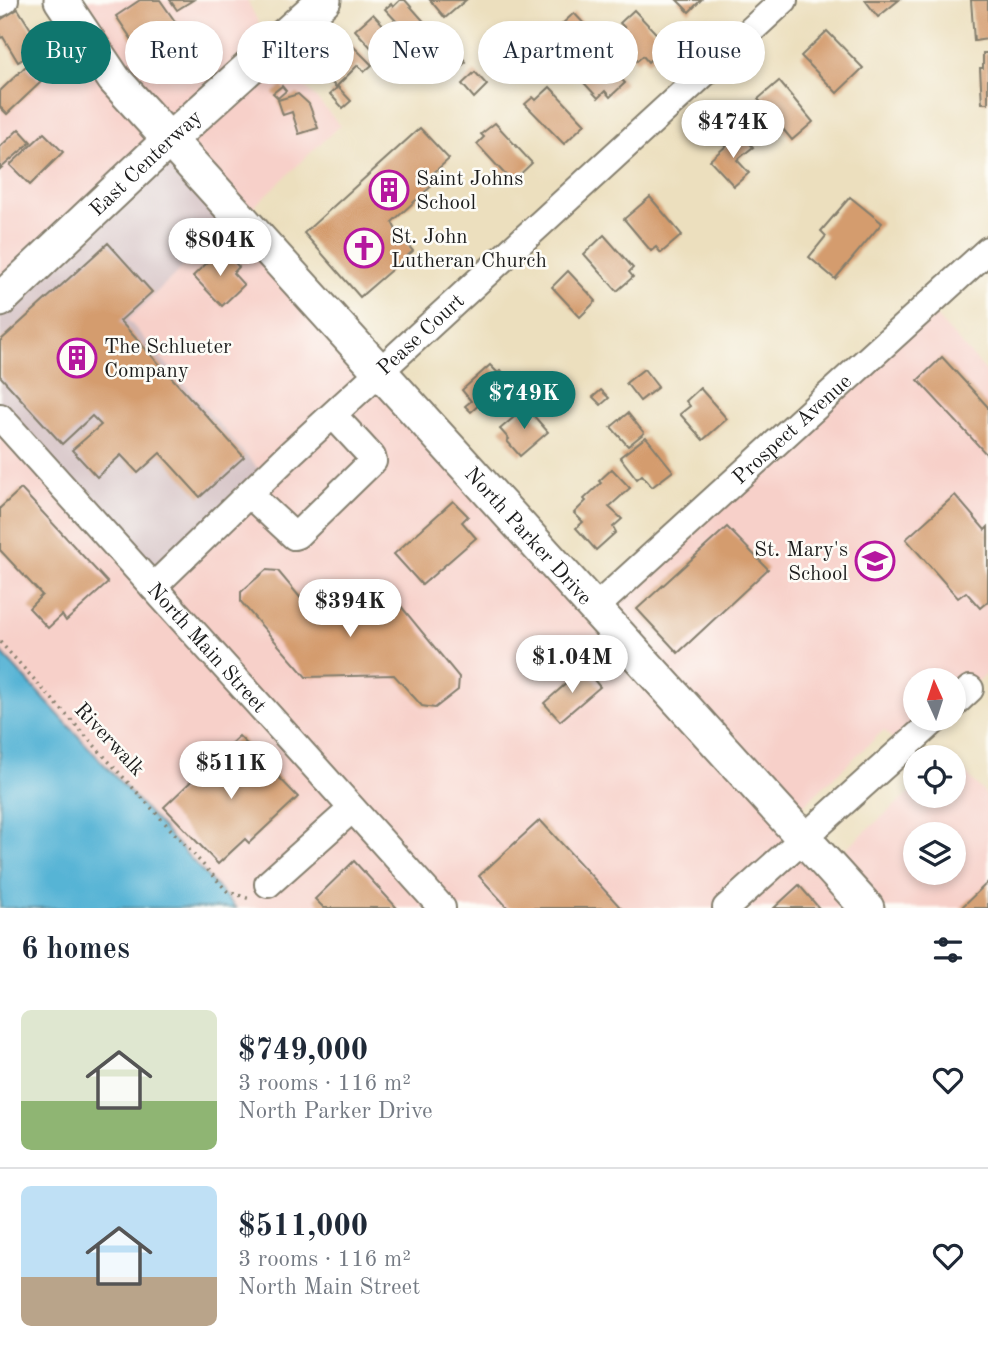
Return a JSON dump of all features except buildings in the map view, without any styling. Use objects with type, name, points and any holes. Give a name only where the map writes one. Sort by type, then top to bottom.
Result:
[{"type":"main road","name":"North Parker Drive","points":[[61,0],[114,79],[867,908]]},
{"type":"main road","name":"East Centerway","points":[[0,300],[169,140],[324,0]]},
{"type":"street","points":[[0,3],[5,0]]},
{"type":"street","name":"Pease Court","points":[[153,587],[333,415],[784,0]]},
{"type":"street","name":"Prospect Avenue","points":[[595,608],[988,250]]},
{"type":"street","points":[[249,494],[294,536],[297,535],[373,461],[333,415]]},
{"type":"street","name":"North Main Street","points":[[0,417],[442,908]]},
{"type":"street","points":[[726,908],[922,732]]},
{"type":"street","points":[[263,895],[352,809]]},
{"type":"path","name":"Riverwalk","points":[[0,642],[227,891],[250,899],[263,895]]},
{"type":"shaded area","points":[[61,0],[247,0],[258,21],[237,21],[237,84],[303,84],[340,125],[241,219],[595,608],[926,306],[988,373],[988,672],[966,693],[966,668],[903,668],[903,732],[922,732],[908,745],[903,745],[903,750],[884,730],[788,820],[828,864],[903,798],[903,808],[966,808],[966,773],[988,797],[988,908],[236,908],[0,651],[0,417],[266,478],[128,320],[0,300],[0,90],[21,72],[21,84],[111,84],[111,21],[73,21]]},
{"type":"shaded area","points":[[169,140],[237,214],[128,320],[266,478],[153,587],[0,417],[0,300]]},
{"type":"water","points":[[0,651],[236,908],[0,908]]},
{"type":"place","name":"Saint Johns School","points":[[389,190]]},
{"type":"place","name":"St. John Lutheran Church","points":[[364,248]]},
{"type":"place","name":"The Schlueter Company","points":[[77,358]]},
{"type":"place","name":"St. Mary's School","points":[[875,561]]}]
